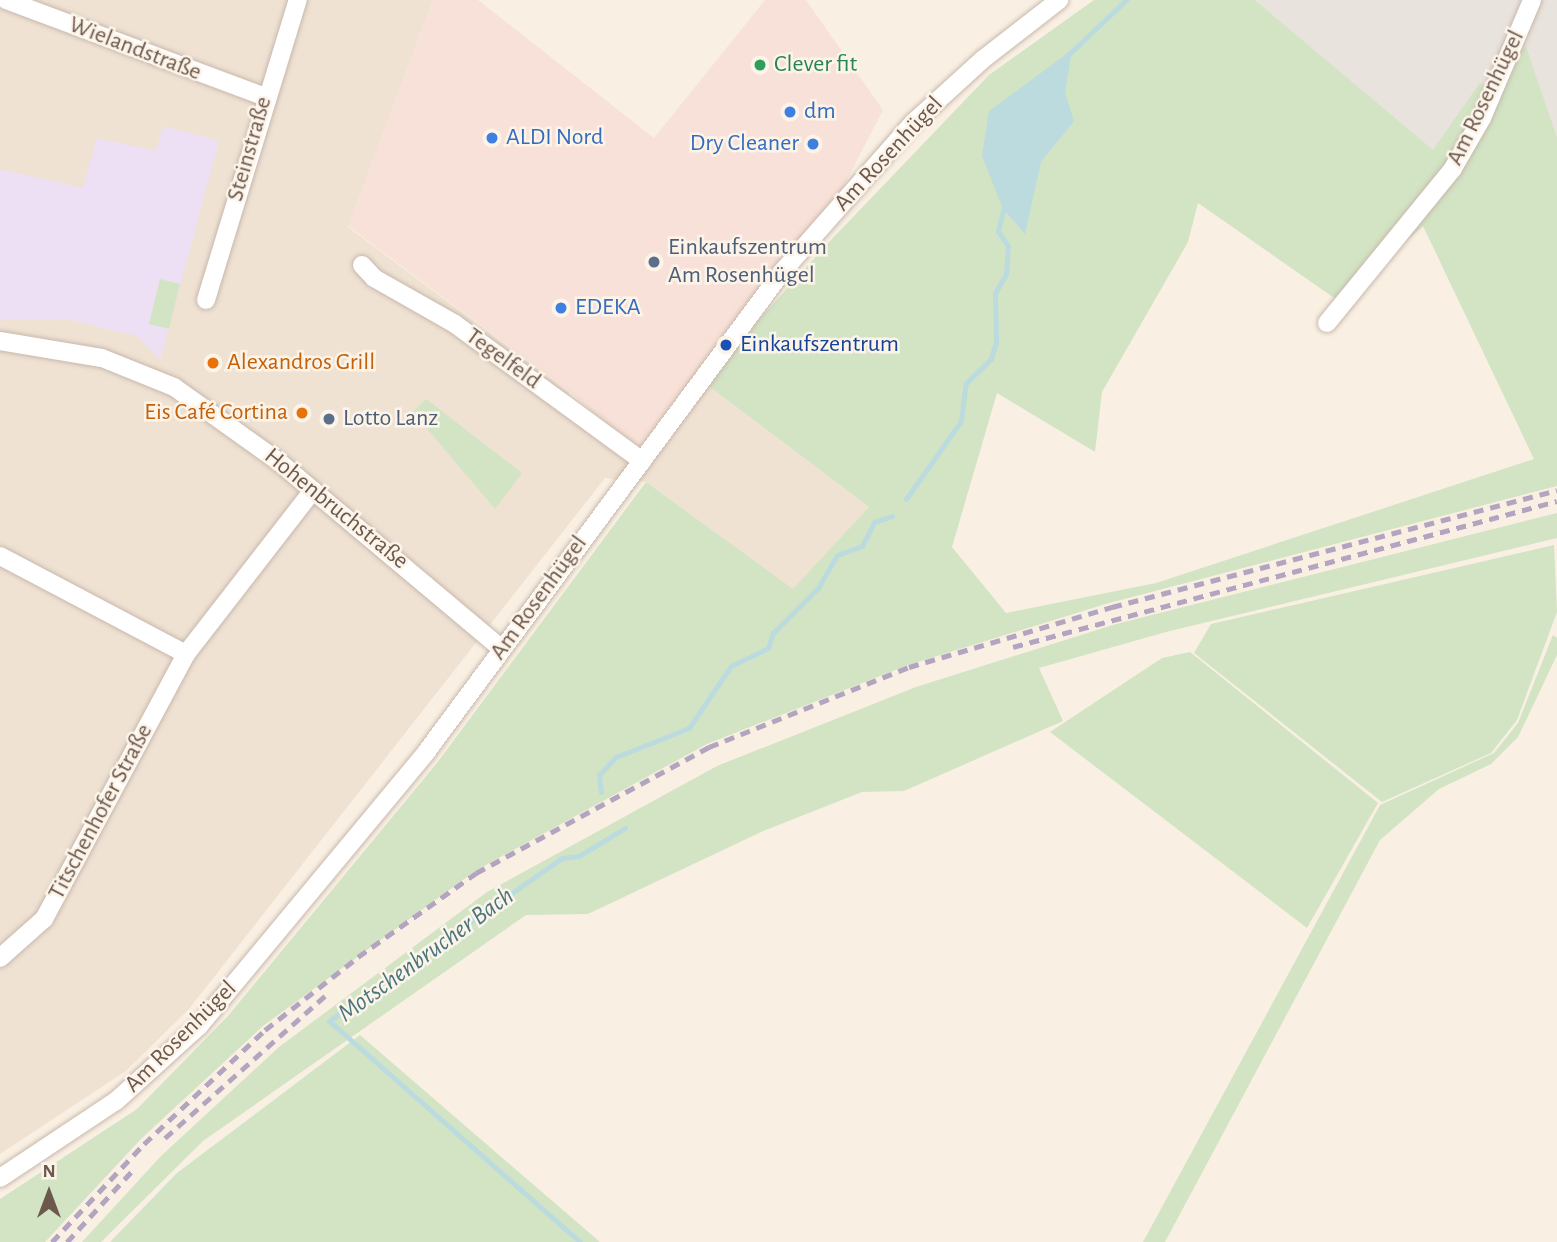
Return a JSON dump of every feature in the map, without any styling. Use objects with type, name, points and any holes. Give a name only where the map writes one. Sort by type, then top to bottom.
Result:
[{"type":"street","name":"Wielandstraße","points":[[6,0],[265,97]]},
{"type":"street","name":"Steinstraße","points":[[206,300],[265,97],[298,0]]},
{"type":"street","name":"Am Rosenhügel","points":[[0,1178],[116,1101],[199,1026],[367,826],[782,272],[913,123],[982,60],[1059,0]]},
{"type":"street","name":"Am Rosenhügel","points":[[1327,323],[1452,170],[1482,118],[1532,0]]},
{"type":"street","name":"Tegelfeld","points":[[362,265],[373,278],[455,324],[642,461]]},
{"type":"street","name":"Hohenbruchstraße","points":[[0,341],[102,358],[167,383],[205,406],[313,490],[502,649]]},
{"type":"street","name":"Titschenhofer Straße","points":[[0,958],[44,919],[186,654],[313,490]]},
{"type":"street","points":[[0,556],[186,654]]},
{"type":"shaded area","points":[[0,0],[433,0],[348,227],[569,392],[568,410],[621,449],[706,384],[869,507],[793,590],[646,482],[605,478],[189,1009],[126,1071],[0,1154]]},
{"type":"shaded area","points":[[433,0],[478,0],[654,138],[765,0],[806,0],[883,110],[832,209],[640,453],[569,391],[348,226]]},
{"type":"shaded area","points":[[1255,0],[1557,0],[1557,137],[1526,46],[1433,151]]},
{"type":"shaded area","points":[[163,126],[219,141],[160,360],[137,336],[66,319],[0,320],[0,169],[83,188],[97,138],[156,151]]},
{"type":"green space","points":[[1094,0],[1255,0],[1433,150],[1479,84],[1488,84],[1526,46],[1557,137],[1557,486],[1109,603],[908,665],[707,744],[475,871],[263,1026],[142,1138],[45,1242],[0,1242],[0,1199],[137,1109],[228,1016],[437,763],[646,482],[793,589],[869,507],[706,384],[725,357],[831,240],[989,75]],"holes":[[[1198,203],[1340,302],[1423,226],[1534,459],[1156,583],[1006,613],[952,547],[997,393],[1095,452],[1102,392],[1188,242]]]},
{"type":"green space","points":[[160,279],[180,284],[169,329],[149,324]]},
{"type":"green space","points":[[426,399],[522,473],[495,509],[413,412]]},
{"type":"green space","points":[[1557,513],[1557,538],[1166,632],[1039,668],[1063,721],[904,791],[862,792],[761,832],[588,914],[526,915],[203,1141],[101,1242],[82,1242],[161,1156],[279,1047],[487,892],[717,766],[916,687],[1116,624]]},
{"type":"green space","points":[[1554,545],[1557,612],[1517,720],[1491,753],[1382,802],[1194,653],[1211,624]]},
{"type":"green space","points":[[1553,635],[1557,638],[1557,655],[1518,737],[1491,764],[1439,789],[1380,840],[1165,1242],[1143,1242],[1380,805],[1494,753],[1518,723]]},
{"type":"green space","points":[[1190,652],[1378,803],[1307,928],[1050,732],[1162,658]]},
{"type":"green space","points":[[360,1035],[600,1242],[110,1242],[177,1173]]},
{"type":"water","points":[[1072,50],[1065,93],[1074,121],[1041,162],[1025,234],[1003,209],[982,156],[989,111]]},
{"type":"waterway","name":"Motschenbrucher Bach","points":[[1069,54],[1126,0]]},
{"type":"waterway","name":"Motschenbrucher Bach","points":[[906,499],[961,421],[966,383],[991,359],[996,342],[995,293],[1006,274],[1008,246],[998,231],[1005,203]]},
{"type":"waterway","name":"Motschenbrucher Bach","points":[[601,792],[599,775],[616,757],[689,728],[731,666],[768,648],[773,633],[818,588],[837,555],[862,546],[874,522],[892,516]]},
{"type":"waterway","name":"Motschenbrucher Bach","points":[[580,1242],[329,1021],[562,858],[579,856],[625,828]]},
{"type":"railway","points":[[52,1242],[144,1144],[265,1030],[358,957],[476,873],[709,747],[909,667],[1112,607],[1557,490]]},
{"type":"railway","points":[[1013,647],[1557,501]]},
{"type":"railway","points":[[165,1138],[325,996]]},
{"type":"railway","points":[[67,1242],[133,1170]]},
{"type":"place","name":"Clever fit","points":[[760,65]]},
{"type":"place","name":"dm","points":[[790,112]]},
{"type":"place","name":"ALDI Nord","points":[[492,138]]},
{"type":"place","name":"Dry Cleaner","points":[[813,144]]},
{"type":"place","name":"Einkaufszentrum Am Rosenhügel","points":[[654,262]]},
{"type":"place","name":"EDEKA","points":[[561,308]]},
{"type":"place","name":"Einkaufszentrum","points":[[726,345]]},
{"type":"place","name":"Alexandros Grill","points":[[213,363]]},
{"type":"place","name":"Eis Café Cortina","points":[[302,413]]},
{"type":"place","name":"Lotto Lanz","points":[[329,419]]}]
